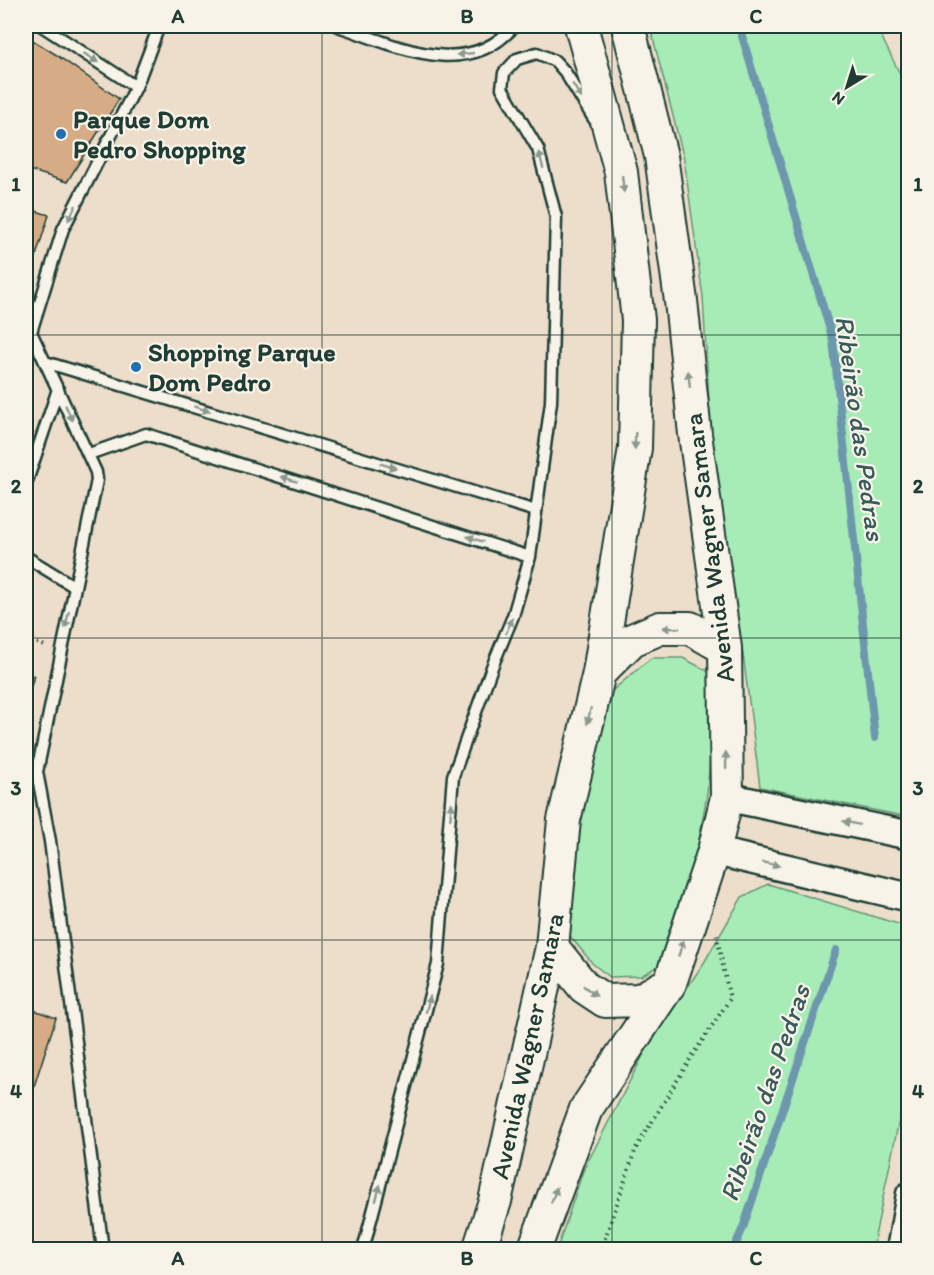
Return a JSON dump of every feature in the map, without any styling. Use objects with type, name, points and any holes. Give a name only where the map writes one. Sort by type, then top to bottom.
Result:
[{"type":"main road","name":"Avenida Wagner Samara","points":[[479,1250],[495,1201],[552,947],[564,820],[599,674],[635,448],[638,320],[621,172],[581,26]]},
{"type":"main road","name":"Avenida Wagner Samara","points":[[534,1250],[586,1110],[670,983],[714,850],[727,797],[725,648],[695,434],[681,301],[661,156],[628,26]]},
{"type":"main road","points":[[599,674],[632,640],[660,627],[690,628],[725,648]]},
{"type":"main road","points":[[552,947],[584,987],[605,1001],[640,1000],[670,983]]},
{"type":"street","points":[[727,797],[909,835]]},
{"type":"street","points":[[714,850],[909,897]]},
{"type":"street","points":[[898,1250],[909,1194]]},
{"type":"lane","points":[[42,26],[136,87]]},
{"type":"lane","points":[[103,1250],[50,840],[37,772],[51,694],[97,480],[89,454],[31,332],[61,237],[136,87],[159,26]]},
{"type":"lane","points":[[338,26],[422,54],[451,55],[479,52],[506,35],[514,26]]},
{"type":"lane","points":[[363,1250],[438,964],[453,776],[513,616],[530,557],[551,402],[556,217],[538,149],[502,88],[504,73],[516,59],[537,53],[555,61],[565,72],[616,153]]},
{"type":"lane","points":[[45,362],[537,511]]},
{"type":"lane","points":[[26,484],[58,389]]},
{"type":"lane","points":[[89,454],[146,434],[530,557]]},
{"type":"lane","points":[[26,557],[75,587]]},
{"type":"path","points":[[601,1250],[636,1148],[730,999],[714,922],[694,911]]},
{"type":"green space","points":[[650,26],[876,26],[901,76],[908,109],[908,817],[760,787],[711,437],[703,297],[684,159]]},
{"type":"green space","points":[[651,658],[683,658],[717,676],[707,794],[697,852],[667,961],[641,976],[610,977],[593,964],[565,930],[576,822],[606,696]]},
{"type":"green space","points":[[768,884],[908,927],[908,1077],[874,1249],[557,1249],[583,1171],[647,1048],[705,961],[742,897]]},
{"type":"building","name":"Parque Dom Pedro Shopping","points":[[26,36],[119,99],[67,182],[26,169]]},
{"type":"building","name":"Parque Dom Pedro Shopping","points":[[26,208],[49,215],[26,287]]},
{"type":"building","points":[[26,673],[34,676],[26,703]]},
{"type":"building","points":[[26,1007],[56,1018],[26,1111]]},
{"type":"waterway","name":"Ribeirão das Pedras","points":[[739,26],[833,340],[875,738]]},
{"type":"waterway","name":"Ribeirão das Pedras","points":[[733,1250],[743,1228],[836,950]]},
{"type":"place","name":"Parque Dom Pedro Shopping","points":[[61,134]]},
{"type":"place","name":"Shopping Parque Dom Pedro","points":[[136,367]]}]
